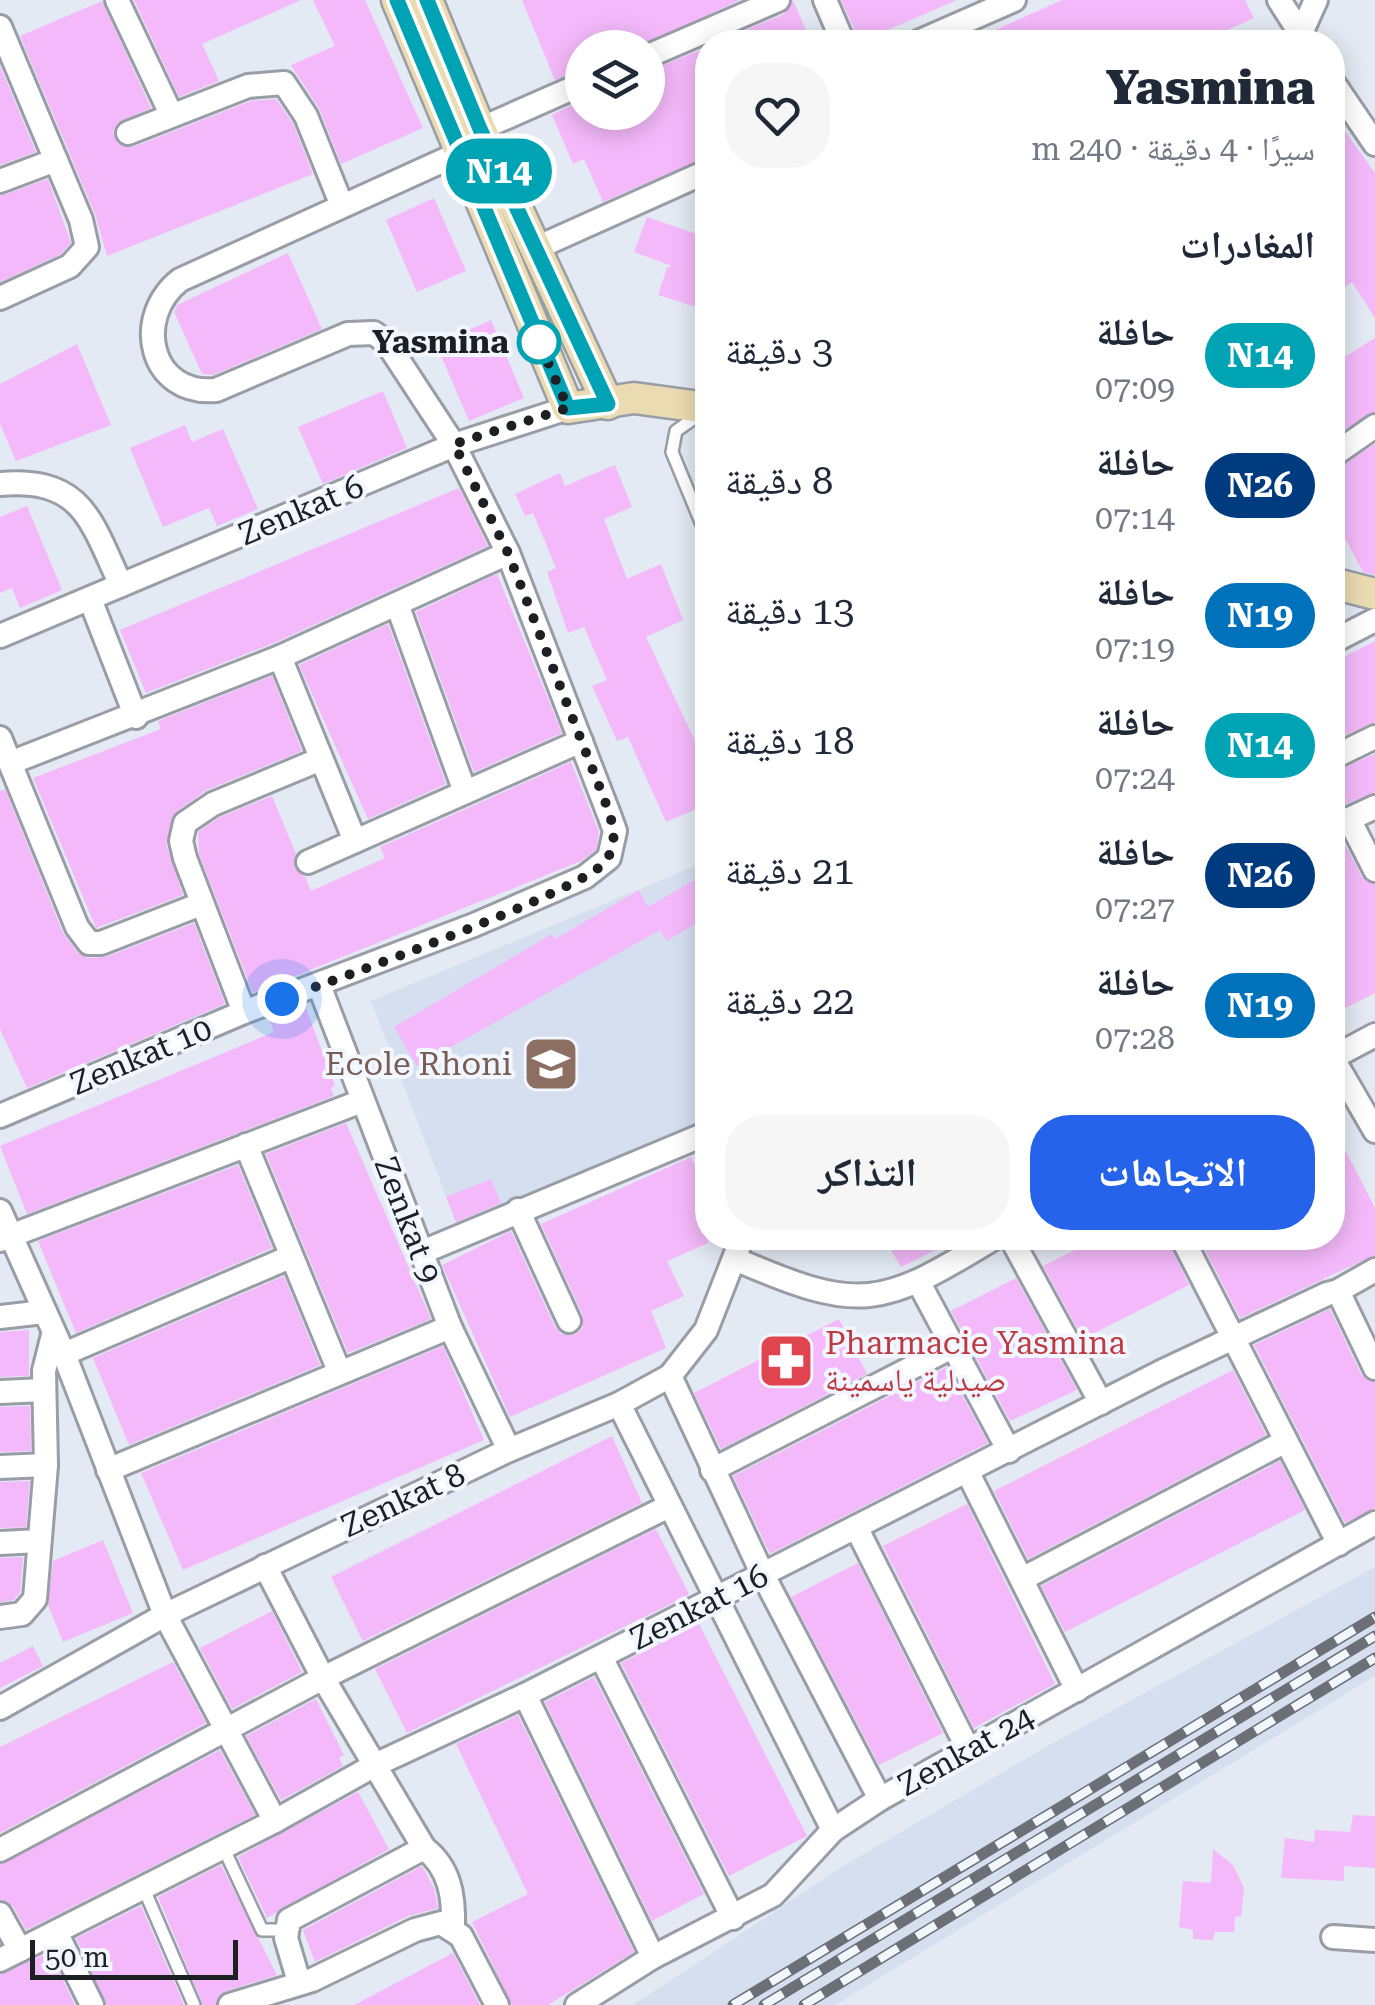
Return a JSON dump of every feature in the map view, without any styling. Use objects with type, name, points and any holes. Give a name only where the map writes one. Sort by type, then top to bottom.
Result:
[{"type":"main road","points":[[398,0],[471,141],[534,249],[608,404]]},
{"type":"main road","points":[[427,0],[471,141],[568,408]]},
{"type":"main road","name":"Zenkat 6","points":[[568,408],[634,398],[695,406]]},
{"type":"main road","points":[[1345,586],[1375,594]]},
{"type":"street","points":[[117,0],[171,114]]},
{"type":"street","points":[[708,30],[778,0]]},
{"type":"street","points":[[825,0],[838,30]]},
{"type":"street","points":[[945,30],[1014,0]]},
{"type":"street","points":[[1279,0],[1296,30]]},
{"type":"street","points":[[1305,30],[1316,0]]},
{"type":"street","points":[[0,27],[87,246],[70,266],[0,298]]},
{"type":"street","points":[[665,49],[695,36]]},
{"type":"street","points":[[128,134],[248,86],[284,82],[301,106],[342,206],[565,93]]},
{"type":"street","points":[[1345,100],[1375,144]]},
{"type":"street","points":[[0,180],[56,160]]},
{"type":"street","points":[[534,249],[695,177]]},
{"type":"street","name":"Zenkat 10","points":[[0,1116],[244,1012],[474,925],[600,868],[608,858],[614,830],[603,796],[508,553],[454,444],[409,371],[374,333],[321,342],[216,390],[196,392],[167,372],[155,353],[151,332],[160,296],[180,280],[342,206]]},
{"type":"street","name":"Zenkat 6","points":[[0,636],[454,444],[568,408]]},
{"type":"street","points":[[1345,447],[1375,426]]},
{"type":"street","points":[[0,484],[24,482],[63,491],[85,508],[121,586]]},
{"type":"street","points":[[10,763],[280,657],[508,553]]},
{"type":"street","points":[[90,599],[136,716]]},
{"type":"street","points":[[397,604],[465,792]]},
{"type":"street","points":[[1345,635],[1375,620]]},
{"type":"street","points":[[280,657],[355,841]]},
{"type":"street","points":[[1345,752],[1375,737]]},
{"type":"street","points":[[0,738],[76,927],[89,943],[101,944],[201,904]]},
{"type":"street","points":[[308,862],[580,741]]},
{"type":"street","points":[[244,1012],[201,904],[181,841],[188,818],[321,759]]},
{"type":"street","points":[[1345,821],[1375,806]]},
{"type":"street","points":[[1345,829],[1375,870]]},
{"type":"street","name":"Zenkat 9","points":[[319,986],[450,1327],[509,1450]]},
{"type":"street","points":[[1345,1051],[1375,1035]]},
{"type":"street","points":[[1345,1078],[1375,1131]]},
{"type":"street","points":[[5,1239],[362,1101]]},
{"type":"street","points":[[420,1253],[695,1138]]},
{"type":"street","points":[[246,1145],[339,1371]]},
{"type":"street","points":[[518,1210],[569,1321]]},
{"type":"street","points":[[0,1212],[5,1239],[59,1345],[166,1615],[274,1821]]},
{"type":"street","name":"Zenkat 8","points":[[0,1708],[166,1615],[509,1450],[619,1404],[670,1376],[706,1330],[738,1250]]},
{"type":"street","points":[[742,1250],[806,1287],[878,1296],[919,1283],[974,1250]]},
{"type":"street","points":[[1018,1250],[1101,1402]]},
{"type":"street","points":[[1188,1250],[1339,1544]]},
{"type":"street","points":[[59,1345],[290,1257]]},
{"type":"street","name":"Zenkat 16","points":[[10,1955],[223,1848],[375,1765],[526,1696],[762,1573],[1010,1452],[1101,1402],[1375,1270]]},
{"type":"street","points":[[919,1283],[1010,1452]]},
{"type":"street","points":[[1338,1291],[1372,1361]]},
{"type":"street","points":[[0,1317],[44,1312]]},
{"type":"street","points":[[108,1470],[450,1327]]},
{"type":"street","points":[[0,1617],[22,1614],[32,1607],[46,1464],[44,1390],[59,1345]]},
{"type":"street","points":[[712,1470],[954,1346]]},
{"type":"street","points":[[670,1376],[762,1573],[880,1799]]},
{"type":"street","points":[[0,1392],[44,1390]]},
{"type":"street","points":[[619,1404],[833,1830]]},
{"type":"street","points":[[1022,1579],[1286,1440]]},
{"type":"street","points":[[0,1468],[46,1464]]},
{"type":"street","points":[[967,1470],[1077,1690]]},
{"type":"street","points":[[0,1850],[323,1678],[668,1506]]},
{"type":"street","name":"Zenkat 24","points":[[577,2005],[653,1957],[774,1895],[833,1830],[880,1799],[1375,1523]]},
{"type":"street","points":[[856,1527],[968,1748]]},
{"type":"street","points":[[0,1543],[39,1541]]},
{"type":"street","points":[[265,1566],[323,1678],[424,1848],[438,1863],[452,1890],[454,1927],[497,2005]]},
{"type":"street","points":[[602,1657],[733,1918]]},
{"type":"street","points":[[526,1696],[653,1957]]},
{"type":"street","points":[[299,1982],[284,1930],[293,1916],[424,1848]]},
{"type":"street","points":[[0,1914],[10,1955]]},
{"type":"street","points":[[230,2005],[299,1982],[429,1924],[454,1927]]},
{"type":"street","points":[[56,1932],[92,2005]]},
{"type":"street","points":[[1334,1938],[1375,1940]]},
{"type":"lane","points":[[695,417],[676,431],[672,452],[695,508]]},
{"type":"lane","points":[[223,1848],[262,1930],[284,1930]]},
{"type":"lane","points":[[144,1888],[194,2005]]},
{"type":"shaded area","name":"Ecole Rhoni","points":[[695,866],[695,1131],[458,1227],[371,1001]]},
{"type":"shaded area","points":[[1375,1567],[1375,1676],[835,2005],[633,2005],[845,1865],[1044,1748]]},
{"type":"building","points":[[134,0],[301,0],[202,44],[219,81],[179,97]]},
{"type":"building","points":[[313,0],[365,0],[423,128],[341,164],[320,110],[291,65],[335,46]]},
{"type":"building","points":[[522,0],[740,0],[665,35],[665,30],[565,30],[565,76],[555,80]]},
{"type":"building","points":[[793,0],[806,30],[746,30],[784,14]]},
{"type":"building","points":[[841,0],[957,0],[888,30],[855,30]]},
{"type":"building","points":[[1062,0],[1245,0],[1254,18],[1227,30],[995,30]]},
{"type":"building","points":[[102,1],[151,108],[117,123],[113,132],[118,144],[133,147],[251,101],[276,99],[293,123],[313,174],[107,256],[95,214],[20,36]]},
{"type":"building","points":[[695,52],[695,162],[603,202],[584,159],[573,164],[552,115],[565,108],[565,130],[665,130],[665,64]]},
{"type":"building","points":[[0,66],[36,152],[0,165]]},
{"type":"building","points":[[1345,131],[1375,173],[1375,318],[1352,282],[1345,287]]},
{"type":"building","points":[[48,179],[71,243],[61,254],[0,282],[0,196]]},
{"type":"building","points":[[434,198],[466,271],[417,292],[386,220]]},
{"type":"building","points":[[647,217],[695,234],[695,307],[658,295],[667,268],[672,266],[634,252]]},
{"type":"building","points":[[288,253],[322,329],[213,375],[202,374],[174,312],[177,305]]},
{"type":"building","points":[[491,320],[524,398],[469,421],[436,344]]},
{"type":"building","points":[[1375,338],[1375,411],[1345,429],[1345,354]]},
{"type":"building","points":[[77,344],[111,425],[16,461],[0,424],[0,384]]},
{"type":"building","points":[[383,391],[407,448],[323,484],[298,427]]},
{"type":"building","points":[[185,425],[192,442],[223,429],[258,509],[217,526],[209,508],[163,527],[130,448]]},
{"type":"building","points":[[1375,444],[1375,575],[1363,572],[1345,538],[1345,463]]},
{"type":"building","points":[[615,465],[632,507],[604,519],[627,579],[661,564],[683,620],[646,637],[695,741],[695,810],[666,822],[628,737],[617,741],[592,686],[607,680],[584,627],[568,633],[547,572],[556,568],[533,513],[525,516],[515,494],[560,473],[565,486]]},
{"type":"building","points":[[459,488],[488,546],[274,643],[146,693],[120,630]]},
{"type":"building","points":[[27,506],[62,590],[20,608],[12,588],[0,593],[0,517]]},
{"type":"building","points":[[497,574],[562,733],[474,772],[416,612]]},
{"type":"building","points":[[388,624],[446,784],[368,819],[299,665]]},
{"type":"building","points":[[1375,641],[1375,722],[1345,735],[1345,656]]},
{"type":"building","points":[[272,676],[302,751],[207,790],[177,811],[166,844],[183,895],[96,928],[33,778],[161,729],[158,721]]},
{"type":"building","points":[[1375,754],[1375,792],[1345,805],[1345,767]]},
{"type":"building","points":[[571,762],[599,832],[596,850],[581,861],[253,993],[199,854],[198,832],[220,817],[272,796],[296,854],[294,867],[305,877],[311,891],[385,858],[380,847]]},
{"type":"building","points":[[5,789],[63,933],[78,953],[88,958],[106,957],[194,923],[225,1004],[27,1088],[0,1029],[0,791]]},
{"type":"building","points":[[1345,845],[1362,877],[1375,885],[1375,993],[1345,1008]]},
{"type":"building","points":[[695,880],[695,924],[666,941],[660,930],[417,1066],[394,1027],[552,934],[555,939],[639,890],[648,907]]},
{"type":"building","points":[[305,1005],[335,1086],[331,1088],[334,1096],[27,1214],[0,1146],[274,1032],[269,1019]]},
{"type":"building","points":[[346,1123],[431,1319],[348,1353],[266,1154]]},
{"type":"building","points":[[1345,1149],[1375,1208],[1375,1255],[1240,1318],[1205,1250],[1345,1250]]},
{"type":"building","points":[[691,1157],[695,1166],[695,1249],[667,1261],[684,1296],[651,1311],[666,1348],[510,1417],[442,1265],[511,1231],[555,1327],[561,1334],[574,1335],[582,1329],[583,1316],[541,1224]]},
{"type":"building","points":[[238,1165],[272,1248],[76,1333],[38,1241]]},
{"type":"building","points":[[491,1179],[501,1203],[456,1222],[446,1197]]},
{"type":"building","points":[[891,1250],[936,1250],[901,1267]]},
{"type":"building","points":[[1075,1250],[1173,1250],[1189,1285],[1083,1339],[1043,1266]]},
{"type":"building","points":[[284,1276],[320,1365],[129,1445],[93,1358]]},
{"type":"building","points":[[1016,1278],[1077,1390],[1010,1421],[951,1311]]},
{"type":"building","points":[[1330,1309],[1361,1374],[1375,1383],[1375,1508],[1345,1523],[1254,1345]]},
{"type":"building","points":[[839,1319],[867,1374],[721,1449],[694,1393]]},
{"type":"building","points":[[29,1330],[29,1376],[0,1377],[0,1332]]},
{"type":"building","points":[[443,1346],[484,1440],[183,1570],[141,1473]]},
{"type":"building","points":[[947,1367],[988,1443],[770,1554],[733,1476]]},
{"type":"building","points":[[1233,1370],[1266,1435],[1028,1559],[994,1491]]},
{"type":"building","points":[[30,1406],[31,1451],[0,1452],[0,1407]]},
{"type":"building","points":[[612,1436],[642,1503],[363,1641],[331,1577]]},
{"type":"building","points":[[1280,1461],[1305,1510],[1065,1632],[1041,1586]]},
{"type":"building","points":[[30,1481],[26,1527],[0,1528],[0,1482]]},
{"type":"building","points":[[967,1504],[1055,1684],[974,1728],[883,1546]]},
{"type":"building","points":[[656,1529],[689,1594],[407,1733],[375,1669]]},
{"type":"building","points":[[103,1540],[133,1613],[63,1642],[48,1605],[53,1561]]},
{"type":"building","points":[[23,1557],[20,1593],[14,1600],[0,1602],[0,1558]]},
{"type":"building","points":[[858,1563],[943,1733],[879,1765],[791,1597]]},
{"type":"building","points":[[272,1611],[302,1672],[232,1709],[200,1648]]},
{"type":"building","points":[[699,1624],[807,1836],[729,1876],[621,1663]]},
{"type":"building","points":[[33,1646],[43,1666],[0,1688],[0,1663]]},
{"type":"building","points":[[173,1662],[206,1723],[0,1833],[0,1747]]},
{"type":"building","points":[[594,1677],[704,1894],[652,1921],[545,1702]]},
{"type":"building","points":[[316,1699],[344,1755],[339,1758],[343,1766],[281,1800],[246,1736]]},
{"type":"building","points":[[518,1715],[634,1952],[548,2005],[512,2005],[472,1922],[528,1894],[456,1744]]},
{"type":"building","points":[[220,1750],[255,1815],[26,1930],[13,1906],[0,1899],[0,1865]]},
{"type":"building","points":[[358,1792],[389,1849],[267,1918],[238,1857]]},
{"type":"building","points":[[1353,1815],[1375,1816],[1375,1868],[1344,1866],[1344,1881],[1281,1878],[1285,1838],[1314,1842],[1315,1830],[1350,1832]]},
{"type":"building","points":[[1213,1849],[1233,1865],[1244,1888],[1241,1916],[1235,1917],[1234,1932],[1215,1932],[1213,1940],[1193,1939],[1193,1930],[1179,1927],[1183,1881],[1211,1883]]},
{"type":"building","points":[[221,1865],[277,1975],[226,1991],[215,2005],[203,2005],[158,1897]]},
{"type":"building","points":[[422,1866],[434,1888],[438,1908],[408,1916],[315,1962],[303,1930]]},
{"type":"building","points":[[141,1906],[184,2005],[107,2005],[76,1938]]},
{"type":"building","points":[[49,1952],[75,2005],[0,2005],[0,1975]]},
{"type":"building","points":[[453,1953],[480,2005],[354,2005]]},
{"type":"railway","points":[[733,2005],[1375,1617]]},
{"type":"railway","points":[[764,2005],[1375,1636]]},
{"type":"railway","points":[[804,2005],[1375,1658]]},
{"type":"bus line","name":"N14","points":[[397,0],[568,408],[608,404],[480,129],[427,0]]},
{"type":"place","name":"Yasmina","points":[[539,342]]},
{"type":"place","name":"Ecole Rhoni","points":[[551,1064]]},
{"type":"place","name":"Pharmacie Yasmina صيدلية ياسمينة","points":[[786,1361]]},
{"type":"route","points":[[282,999],[502,913],[584,877],[608,858],[614,830],[603,796],[508,553],[454,444],[568,408],[539,342]]}]
